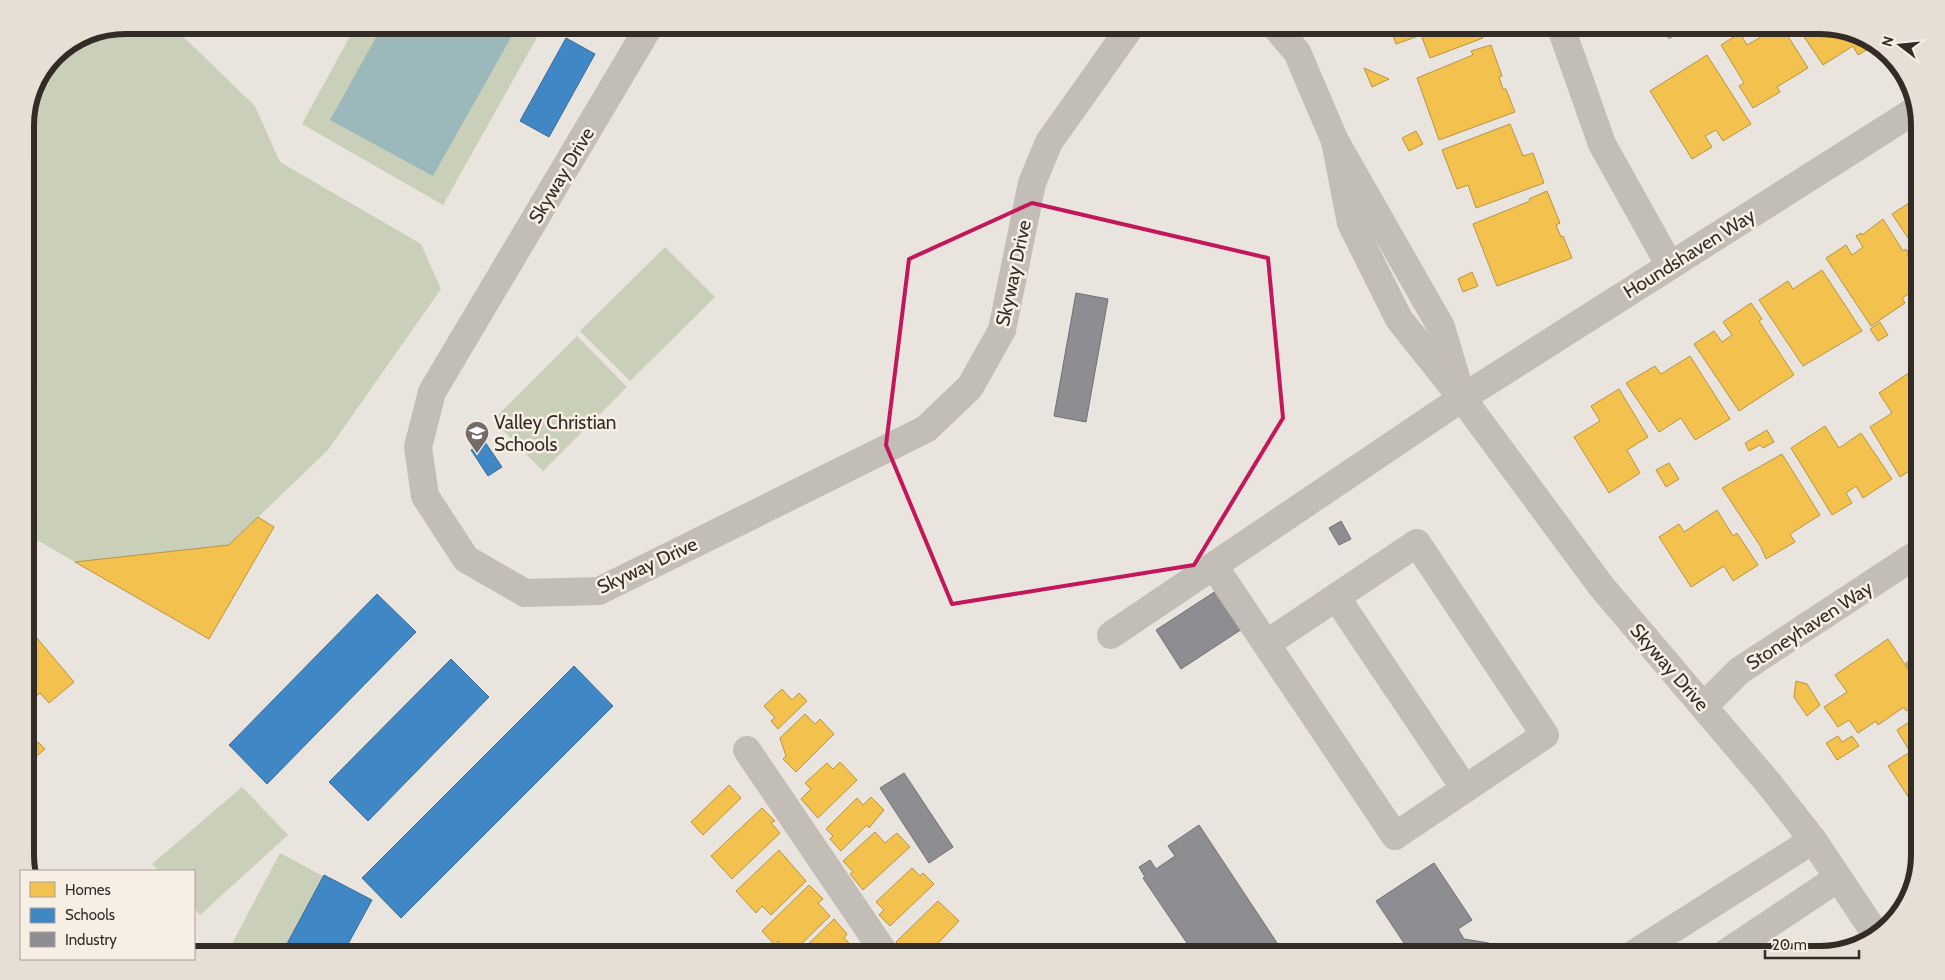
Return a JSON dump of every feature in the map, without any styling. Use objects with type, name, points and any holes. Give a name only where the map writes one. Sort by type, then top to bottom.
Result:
[{"type":"street","name":"Skyway Drive","points":[[645,34],[432,392],[418,447],[425,496],[466,559],[525,593],[599,591],[926,429],[970,387],[1002,330],[1032,183],[1049,142],[1126,34]]},
{"type":"street","name":"Skyway Drive","points":[[1282,34],[1297,52],[1335,141],[1441,327],[1462,398],[1601,586],[1770,785],[1813,840],[1873,930]]},
{"type":"street","points":[[1563,34],[1602,144],[1670,266]]},
{"type":"street","name":"Houndshaven Way","points":[[1111,634],[1462,398],[1910,113]]},
{"type":"street","points":[[1214,566],[1266,644],[1394,836],[1545,735],[1417,543],[1266,644]]},
{"type":"street","name":"Stoneyhaven Way","points":[[1704,706],[1739,671],[1911,558]]},
{"type":"street","points":[[1336,597],[1465,789]]},
{"type":"street","points":[[747,750],[880,946]]},
{"type":"street","points":[[1646,946],[1813,840]]},
{"type":"street","points":[[1736,946],[1838,878]]},
{"type":"highlighted area","points":[[1032,203],[1268,258],[1283,418],[1194,565],[952,604],[886,445],[909,259]]},
{"type":"green space","points":[[119,34],[180,34],[255,106],[280,162],[421,244],[441,289],[328,450],[229,545],[75,562],[34,538],[34,119],[37,101],[49,74],[60,60],[79,46],[96,39]]},
{"type":"green space","points":[[351,34],[539,34],[443,205],[302,124]]},
{"type":"green space","points":[[665,247],[715,297],[630,381],[580,331]]},
{"type":"green space","points":[[577,336],[627,387],[543,471],[493,420]]},
{"type":"green space","points":[[242,787],[288,835],[200,915],[195,909],[195,870],[158,870],[152,864]]},
{"type":"green space","points":[[280,853],[339,885],[307,946],[231,946]]},
{"type":"water","points":[[378,34],[513,34],[433,176],[330,120]]},
{"type":"building: Homes","points":[[1392,34],[1481,34],[1483,38],[1430,58],[1421,35],[1396,44]]},
{"type":"building: Homes","points":[[1666,34],[1676,34],[1669,39]]},
{"type":"building: Homes","points":[[1738,34],[1741,34],[1747,45],[1761,37],[1759,34],[1787,34],[1808,68],[1777,87],[1780,92],[1753,108],[1739,86],[1744,83],[1721,45]]},
{"type":"building: Homes","points":[[1802,34],[1838,36],[1870,48],[1858,55],[1853,46],[1823,65]]},
{"type":"building: Homes","points":[[1491,45],[1502,76],[1499,77],[1503,89],[1506,89],[1515,112],[1439,140],[1417,78],[1473,55],[1471,51]]},
{"type":"building: Homes","points":[[1707,55],[1751,124],[1723,141],[1716,130],[1705,136],[1712,147],[1692,159],[1650,91]]},
{"type":"building: Homes","points":[[1364,68],[1389,79],[1372,87]]},
{"type":"building: Homes","points":[[1510,124],[1523,156],[1533,153],[1544,183],[1476,208],[1468,185],[1457,189],[1442,150]]},
{"type":"building: Homes","points":[[1416,131],[1423,144],[1409,151],[1402,138]]},
{"type":"building: Homes","points":[[1547,191],[1560,223],[1556,225],[1572,258],[1497,286],[1473,224],[1530,201],[1529,199]]},
{"type":"building: Homes","points":[[1911,202],[1911,242],[1892,214]]},
{"type":"building: Homes","points":[[1883,219],[1903,251],[1906,249],[1910,260],[1908,261],[1911,266],[1911,292],[1902,298],[1905,303],[1871,326],[1826,258],[1846,245],[1852,255],[1863,247],[1856,236],[1861,233],[1862,235]]},
{"type":"building: Homes","points":[[1822,270],[1862,331],[1803,366],[1759,300],[1788,281],[1793,289]]},
{"type":"building: Homes","points":[[1472,272],[1478,286],[1463,292],[1458,279]]},
{"type":"building: Homes","points":[[1751,303],[1762,319],[1759,321],[1794,375],[1739,411],[1694,344],[1714,331],[1722,342],[1732,335],[1723,322]]},
{"type":"building: Homes","points":[[1880,322],[1888,335],[1878,341],[1870,329]]},
{"type":"building: Homes","points":[[1690,356],[1730,419],[1695,440],[1681,418],[1659,432],[1626,383],[1655,366],[1661,374]]},
{"type":"building: Homes","points":[[1911,371],[1911,470],[1900,477],[1870,427],[1892,413],[1879,393]]},
{"type":"building: Homes","points":[[1619,389],[1648,437],[1627,450],[1640,473],[1609,493],[1574,437],[1600,421],[1591,406]]},
{"type":"building: Homes","points":[[1825,426],[1839,448],[1861,433],[1892,479],[1863,498],[1856,486],[1846,493],[1852,503],[1832,515],[1791,448]]},
{"type":"building: Homes","points":[[1767,430],[1774,442],[1763,448],[1760,445],[1749,451],[1745,443]]},
{"type":"building: Homes","points":[[1782,454],[1820,515],[1790,534],[1795,542],[1766,559],[1761,547],[1722,488]]},
{"type":"building: Homes","points":[[1669,463],[1679,479],[1666,487],[1656,470]]},
{"type":"building: Homes","points":[[1717,510],[1733,536],[1737,533],[1758,565],[1733,581],[1724,566],[1691,587],[1659,537],[1679,524],[1684,532]]},
{"type":"building: Homes","points":[[258,517],[274,527],[209,639],[75,562],[229,545]]},
{"type":"building: Homes","points":[[34,635],[74,682],[49,703],[40,693],[34,698]]},
{"type":"building: Homes","points":[[1888,639],[1910,672],[1906,663],[1911,659],[1911,708],[1906,711],[1904,707],[1878,725],[1876,721],[1858,733],[1849,720],[1838,727],[1824,707],[1847,692],[1835,675]]},
{"type":"building: Homes","points":[[1796,681],[1807,684],[1820,705],[1807,716],[1794,697]]},
{"type":"building: Homes","points":[[782,689],[792,700],[799,693],[807,701],[778,729],[771,721],[775,718],[764,706]]},
{"type":"building: Homes","points":[[805,714],[815,724],[820,719],[834,734],[796,772],[783,759],[786,756],[780,738]]},
{"type":"building: Homes","points":[[1911,721],[1911,801],[1888,766],[1910,752],[1897,730]]},
{"type":"building: Homes","points":[[1838,736],[1842,742],[1852,736],[1859,746],[1837,760],[1826,743]]},
{"type":"building: Homes","points":[[38,742],[45,749],[34,758],[34,746]]},
{"type":"building: Homes","points":[[840,762],[857,780],[818,818],[801,799],[811,789],[805,783],[827,763],[833,769]]},
{"type":"building: Homes","points":[[729,785],[741,798],[703,835],[691,822]]},
{"type":"building: Homes","points":[[871,797],[884,810],[869,828],[867,825],[841,851],[830,839],[833,836],[826,829],[857,798],[863,805]]},
{"type":"building: Homes","points":[[762,808],[775,821],[771,823],[780,833],[732,879],[711,856]]},
{"type":"building: Homes","points":[[875,832],[885,843],[897,833],[910,847],[863,890],[850,874],[853,872],[843,861]]},
{"type":"building: Homes","points":[[779,850],[806,881],[771,915],[762,906],[756,913],[736,891]]},
{"type":"building: Homes","points":[[912,868],[920,876],[923,873],[934,884],[890,926],[879,915],[884,910],[876,902]]},
{"type":"building: Homes","points":[[809,885],[823,899],[818,903],[830,916],[799,946],[783,946],[778,941],[775,945],[762,931]]},
{"type":"building: Homes","points":[[938,901],[959,921],[935,946],[900,946],[896,942]]},
{"type":"building: Homes","points":[[834,919],[847,934],[844,938],[852,946],[806,946]]},
{"type":"building: Schools","points":[[566,38],[595,54],[549,137],[520,121]]},
{"type":"building: Schools","points":[[485,442],[502,467],[488,476],[471,450]]},
{"type":"building: Schools","points":[[377,594],[416,632],[267,784],[229,745]]},
{"type":"building: Schools","points":[[451,659],[489,697],[368,821],[329,782]]},
{"type":"building: Schools","points":[[574,666],[613,706],[401,918],[362,878]]},
{"type":"building: Schools","points":[[324,875],[372,900],[347,946],[286,946]]},
{"type":"building: Industry","points":[[1076,293],[1108,299],[1086,422],[1054,416]]},
{"type":"building: Industry","points":[[1341,521],[1351,539],[1339,545],[1329,528]]},
{"type":"building: Industry","points":[[1216,591],[1242,629],[1181,669],[1156,630]]},
{"type":"building: Industry","points":[[904,773],[953,847],[929,863],[880,788]]},
{"type":"building: Industry","points":[[1199,825],[1279,946],[1189,946],[1143,878],[1145,877],[1139,867],[1150,860],[1156,869],[1175,856],[1168,846]]},
{"type":"building: Industry","points":[[1434,863],[1472,920],[1458,929],[1464,939],[1489,943],[1491,946],[1406,946],[1376,901]]},
{"type":"place","name":"Valley Christian Schools","points":[[477,454]]}]
